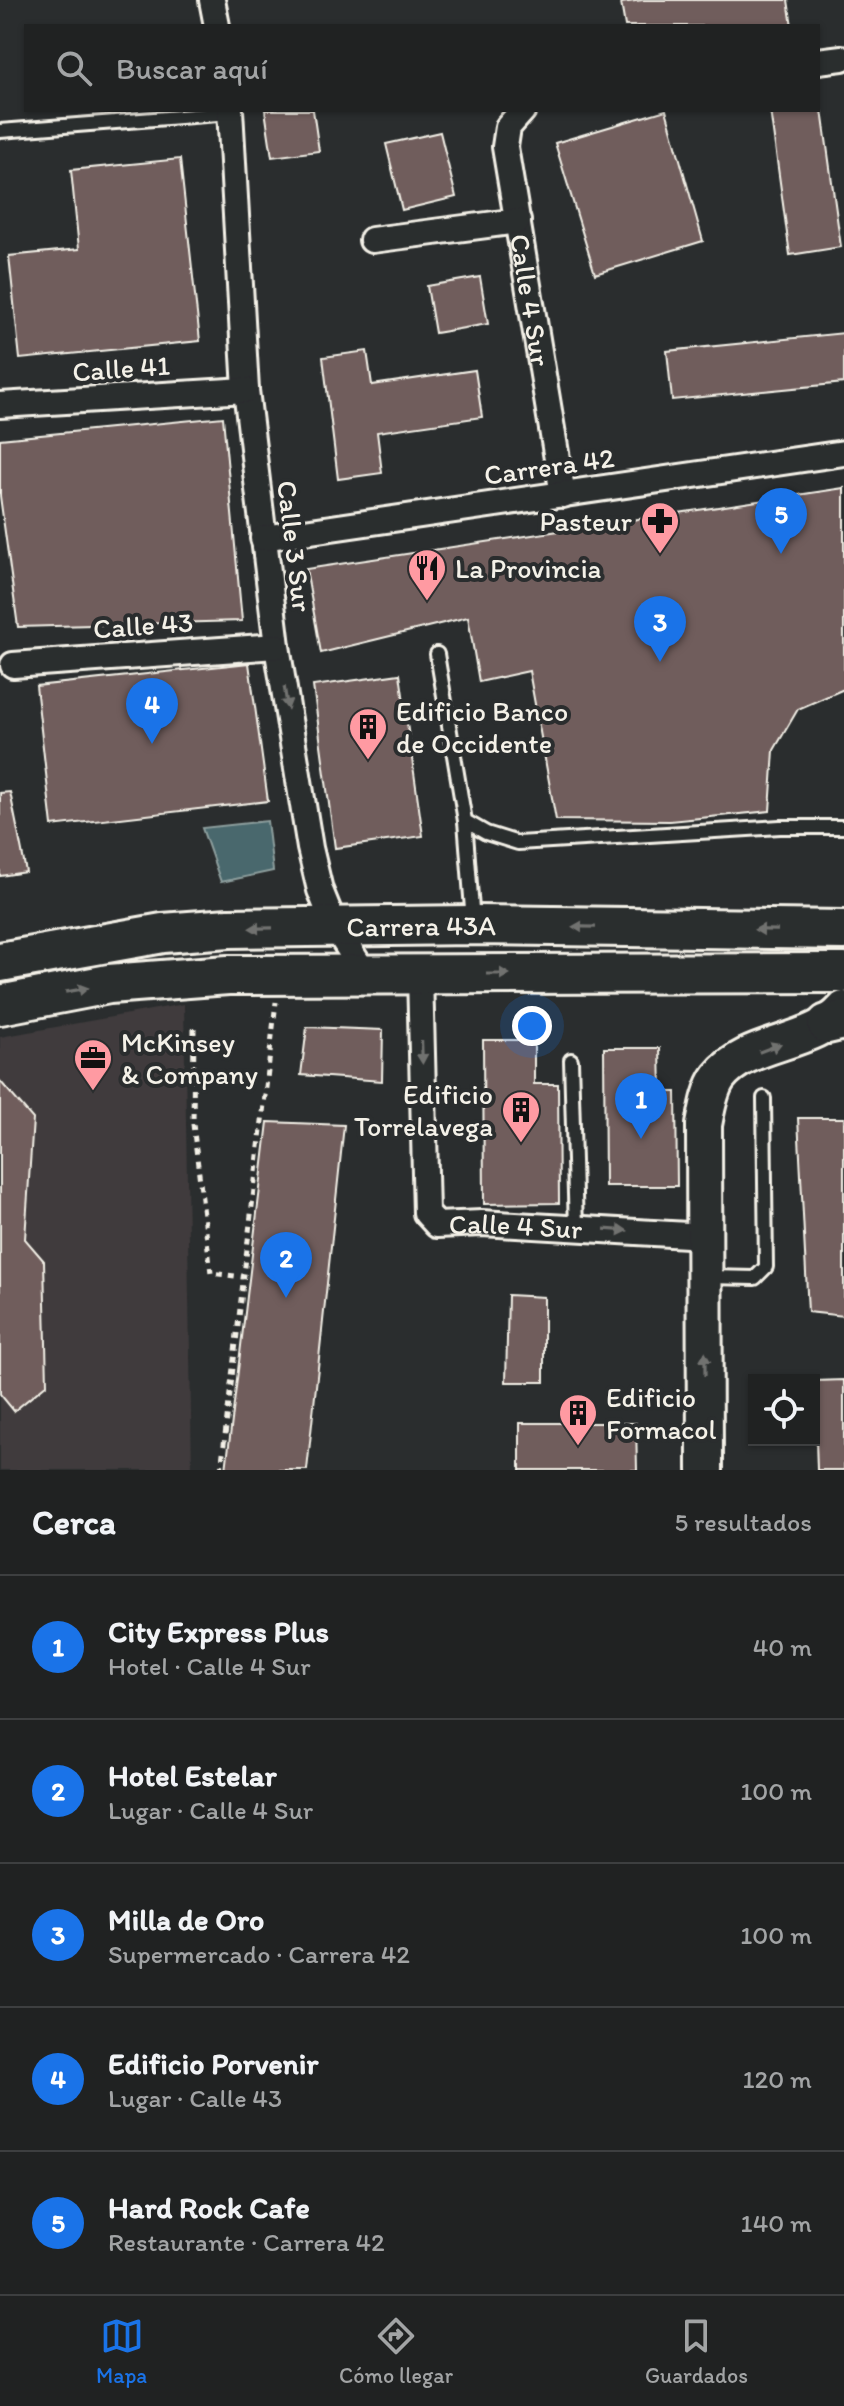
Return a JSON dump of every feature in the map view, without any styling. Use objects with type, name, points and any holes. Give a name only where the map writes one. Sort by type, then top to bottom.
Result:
[{"type":"main road","name":"Carrera 43A","points":[[0,962],[163,933],[473,925],[844,930]]},
{"type":"main road","name":"Carrera 43A","points":[[0,1005],[109,984],[171,978],[365,974],[844,973]]},
{"type":"street","points":[[212,0],[217,24]]},
{"type":"street","name":"Calle 3 Sur","points":[[231,112],[246,390],[277,646],[310,848],[320,890],[335,927],[365,974]]},
{"type":"street","name":"Calle 4 Sur","points":[[521,112],[508,127],[505,147],[563,495]]},
{"type":"street","points":[[372,240],[518,221]]},
{"type":"street","name":"Calle 41","points":[[0,405],[246,390]]},
{"type":"street","name":"Carrera 42","points":[[263,538],[844,453]]},
{"type":"street","name":"Calle 43","points":[[13,665],[277,646]]},
{"type":"street","name":"Calle 4 Sur","points":[[420,974],[426,1213],[437,1228],[482,1223],[705,1236]]},
{"type":"street","points":[[705,1470],[704,1125],[718,1078],[734,1064],[838,1018]]},
{"type":"lane","points":[[0,131],[231,112]]},
{"type":"lane","points":[[437,654],[465,821],[473,925]]},
{"type":"lane","points":[[465,821],[486,833],[518,843],[780,827],[844,827]]},
{"type":"lane","points":[[571,1060],[576,1228]]},
{"type":"lane","points":[[705,1277],[755,1278],[766,1267],[764,1098]]},
{"type":"path","points":[[221,1470],[278,989]]},
{"type":"path","points":[[194,1028],[193,1124],[211,1273],[243,1277]]},
{"type":"shaded area","points":[[184,1004],[192,1470],[0,1470],[0,1037]]},
{"type":"water","points":[[267,821],[273,871],[221,882],[202,828]]},
{"type":"building","points":[[643,0],[788,0],[792,24],[625,24],[621,3]]},
{"type":"building","points":[[822,110],[841,247],[790,255],[770,112]]},
{"type":"building","points":[[265,112],[313,112],[319,151],[272,157]]},
{"type":"building","points":[[667,112],[703,241],[595,274],[555,143]]},
{"type":"building","points":[[440,132],[456,197],[402,210],[386,144]]},
{"type":"building","points":[[180,159],[200,341],[20,359],[9,256],[79,249],[71,170]]},
{"type":"building","points":[[480,277],[488,324],[435,333],[427,286]]},
{"type":"building","points":[[844,333],[844,383],[672,400],[667,351]]},
{"type":"building","points":[[367,351],[372,385],[475,370],[482,417],[377,432],[382,473],[338,479],[323,357]]},
{"type":"building","points":[[223,417],[242,621],[18,627],[0,496],[0,439]]},
{"type":"building","points":[[844,488],[844,689],[798,709],[774,750],[770,811],[670,821],[556,820],[529,671],[479,682],[468,617],[321,653],[306,569]]},
{"type":"building","points":[[249,663],[268,801],[52,826],[36,686]]},
{"type":"building","name":"Edificio Banco de Occidente","points":[[400,674],[423,836],[335,848],[313,686]]},
{"type":"building","points":[[10,792],[26,872],[0,876],[0,793]]},
{"type":"building","points":[[307,1027],[383,1030],[382,1081],[301,1075]]},
{"type":"building","name":"Edificio Torrelavega","points":[[483,1040],[534,1040],[534,1084],[558,1084],[559,1203],[484,1204]]},
{"type":"building","points":[[604,1048],[660,1048],[661,1092],[676,1092],[677,1186],[605,1186]]},
{"type":"building","points":[[0,1081],[33,1119],[25,1239],[44,1261],[47,1384],[14,1411],[0,1394]]},
{"type":"building","points":[[798,1118],[844,1118],[844,1316],[808,1312]]},
{"type":"building","points":[[268,1122],[344,1125],[307,1470],[226,1470]]},
{"type":"building","name":"Edificio Formacol","points":[[508,1295],[544,1297],[544,1382],[506,1382]]},
{"type":"building","points":[[844,1380],[844,1470],[817,1470],[820,1381]]},
{"type":"building","name":"Edificio Formacol","points":[[520,1423],[636,1423],[637,1470],[520,1470]]},
{"type":"place","name":"Hard Rock Cafe","points":[[781,554]]},
{"type":"place","name":"Pasteur","points":[[660,555]]},
{"type":"place","name":"La Provincia","points":[[427,602]]},
{"type":"place","name":"Milla de Oro","points":[[660,662]]},
{"type":"place","name":"Edificio Porvenir","points":[[152,744]]},
{"type":"place","name":"Edificio Banco de Occidente","points":[[368,761]]},
{"type":"place","name":"McKinsey & Company","points":[[93,1092]]},
{"type":"place","name":"City Express Plus","points":[[641,1139]]},
{"type":"place","name":"Edificio Torrelavega","points":[[521,1144]]},
{"type":"place","name":"Hotel Estelar","points":[[286,1298]]},
{"type":"place","name":"Edificio Formacol","points":[[578,1447]]}]
